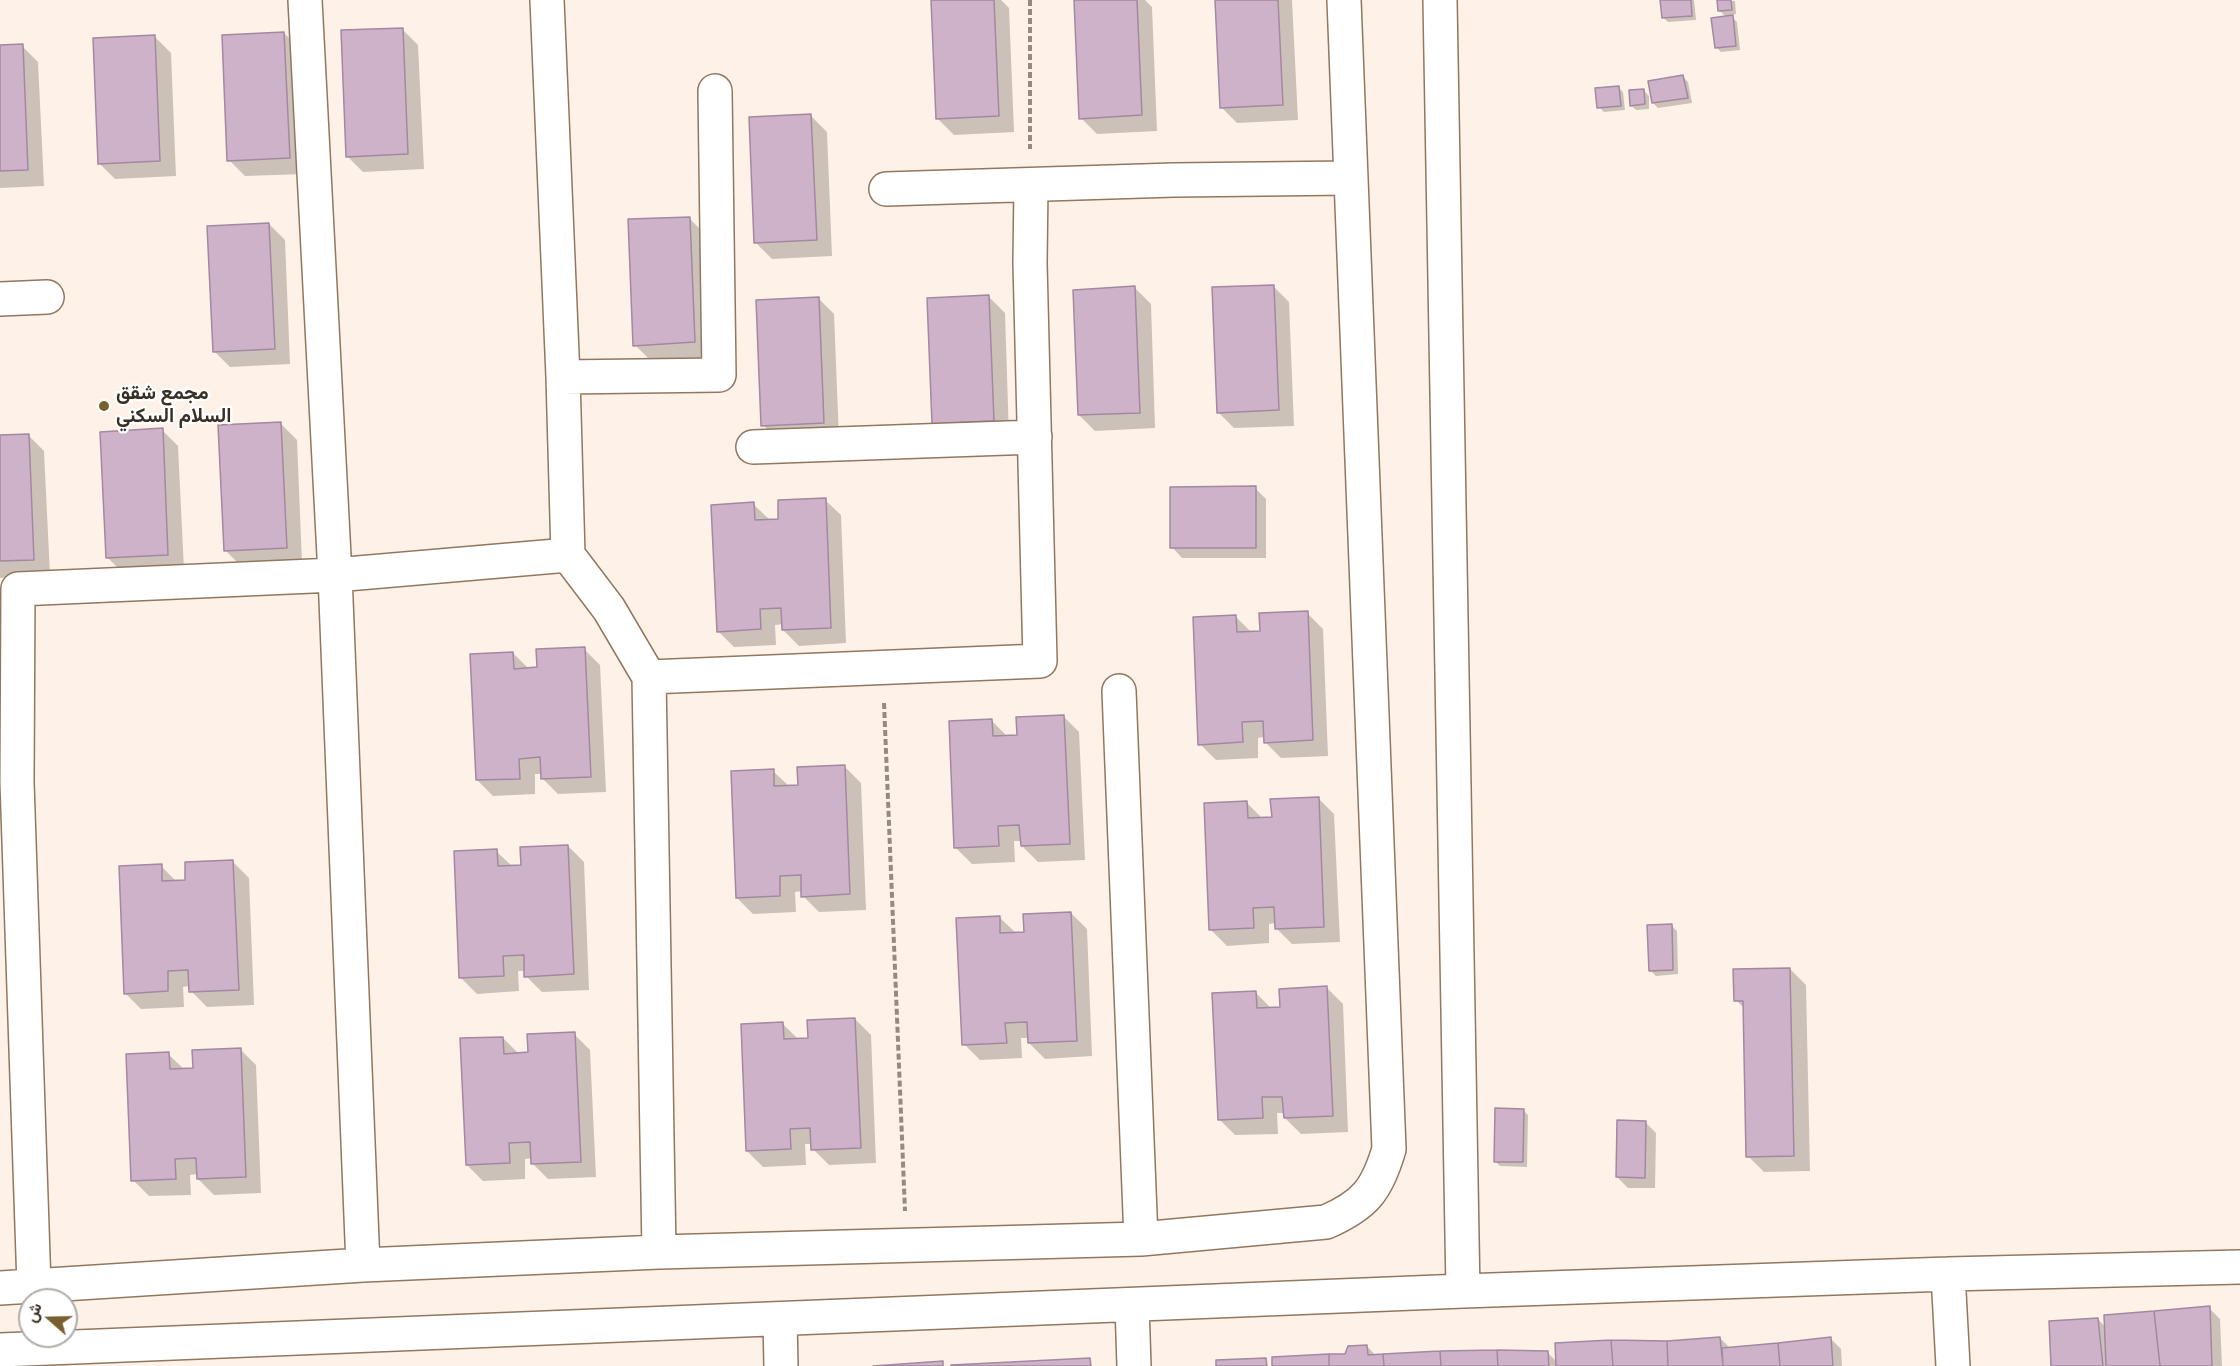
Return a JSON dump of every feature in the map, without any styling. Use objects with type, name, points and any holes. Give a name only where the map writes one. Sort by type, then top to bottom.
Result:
[{"type":"street","points":[[305,0],[335,576],[363,1265]]},
{"type":"street","points":[[547,0],[568,555],[609,609],[649,677],[659,1252]]},
{"type":"street","points":[[0,1288],[363,1265],[659,1252],[1141,1239],[1326,1222],[1349,1212],[1368,1195],[1382,1174],[1389,1149],[1344,0]]},
{"type":"street","points":[[1440,0],[1463,1291]]},
{"type":"street","points":[[563,376],[719,375],[715,91]]},
{"type":"street","points":[[886,189],[1174,180],[1350,178]]},
{"type":"street","points":[[649,677],[1040,661],[1030,185]]},
{"type":"street","points":[[0,299],[47,297]]},
{"type":"street","points":[[753,447],[1035,437]]},
{"type":"street","points":[[34,1286],[17,782],[18,589],[335,576],[568,555]]},
{"type":"street","points":[[1119,691],[1141,1239]]},
{"type":"street","points":[[20,1354],[780,1318],[1463,1291],[1948,1274],[2240,1267]]},
{"type":"street","points":[[1948,1274],[1953,1366]]},
{"type":"street","points":[[1132,1305],[1134,1366]]},
{"type":"street","points":[[780,1318],[781,1366]]},
{"type":"path","points":[[1030,0],[1030,185]]},
{"type":"path","points":[[883,668],[906,1245]]},
{"type":"building","points":[[931,0],[994,0],[999,116],[936,119]]},
{"type":"building","points":[[1074,0],[1137,0],[1142,115],[1079,119]]},
{"type":"building","points":[[1215,0],[1278,0],[1283,105],[1220,108]]},
{"type":"building","points":[[1660,0],[1691,0],[1692,16],[1662,18]]},
{"type":"building","points":[[1717,0],[1731,0],[1732,10],[1718,11]]},
{"type":"building","points":[[1733,15],[1736,46],[1715,48],[1711,18]]},
{"type":"building","points":[[403,28],[408,154],[346,157],[341,30]]},
{"type":"building","points":[[284,32],[290,158],[227,161],[222,35]]},
{"type":"building","points":[[155,35],[160,161],[98,164],[93,38]]},
{"type":"building","points":[[23,44],[28,170],[0,171],[0,45]]},
{"type":"building","points":[[1683,75],[1688,98],[1652,103],[1648,81]]},
{"type":"building","points":[[1619,86],[1621,106],[1597,108],[1595,88]]},
{"type":"building","points":[[1644,89],[1645,104],[1630,106],[1629,90]]},
{"type":"building","points":[[811,114],[817,240],[754,243],[749,117]]},
{"type":"building","points":[[690,217],[695,342],[633,346],[628,219]]},
{"type":"building","points":[[269,223],[275,349],[213,352],[207,226]]},
{"type":"building","points":[[1274,285],[1279,410],[1217,413],[1212,287]]},
{"type":"building","points":[[1135,286],[1140,413],[1078,415],[1073,290]]},
{"type":"building","points":[[989,295],[994,421],[932,424],[927,298]]},
{"type":"building","points":[[819,297],[824,423],[761,426],[756,300]]},
{"type":"building","points":[[281,422],[287,548],[224,551],[218,425]]},
{"type":"building","points":[[163,428],[168,555],[106,558],[100,432]]},
{"type":"building","points":[[29,434],[34,560],[0,561],[0,435]]},
{"type":"building","points":[[1256,486],[1256,548],[1170,548],[1170,487]]},
{"type":"building","points":[[826,498],[831,628],[782,630],[781,608],[760,609],[761,629],[717,632],[711,505],[754,502],[755,520],[778,519],[778,500]]},
{"type":"building","points":[[1308,611],[1313,740],[1264,743],[1263,721],[1242,722],[1243,742],[1198,745],[1193,617],[1236,615],[1237,632],[1260,631],[1259,613]]},
{"type":"building","points":[[585,647],[591,777],[541,779],[540,757],[519,759],[520,779],[476,780],[470,654],[513,652],[514,669],[537,667],[536,649]]},
{"type":"building","points":[[1064,715],[1070,844],[1021,846],[1019,825],[998,826],[999,846],[954,848],[949,721],[992,719],[993,736],[1017,735],[1016,717]]},
{"type":"building","points":[[845,765],[850,894],[801,897],[801,875],[780,876],[780,896],[736,898],[731,771],[774,769],[774,786],[798,785],[797,767]]},
{"type":"building","points":[[1319,797],[1324,927],[1275,929],[1274,907],[1253,908],[1254,928],[1209,930],[1204,803],[1247,801],[1248,818],[1272,817],[1270,799]]},
{"type":"building","points":[[568,845],[574,974],[524,977],[524,955],[503,956],[504,976],[459,978],[454,851],[497,849],[498,866],[521,865],[520,847]]},
{"type":"building","points":[[233,860],[239,990],[189,992],[188,970],[168,971],[168,991],[124,994],[119,866],[162,864],[162,881],[185,880],[185,862]]},
{"type":"building","points":[[1071,912],[1077,1041],[1028,1043],[1027,1022],[1005,1023],[1007,1043],[962,1045],[956,918],[1000,916],[1000,933],[1024,932],[1023,914]]},
{"type":"building","points":[[1672,924],[1673,970],[1649,971],[1647,925]]},
{"type":"building","points":[[1790,968],[1794,1156],[1746,1157],[1743,1001],[1734,1001],[1733,969]]},
{"type":"building","points":[[1327,986],[1333,1116],[1284,1118],[1282,1097],[1262,1097],[1263,1118],[1218,1120],[1212,993],[1256,991],[1257,1008],[1280,1007],[1279,989]]},
{"type":"building","points":[[855,1018],[861,1148],[811,1150],[810,1128],[790,1129],[791,1149],[746,1151],[741,1024],[783,1022],[784,1039],[808,1038],[807,1020]]},
{"type":"building","points":[[575,1032],[581,1162],[531,1164],[530,1142],[509,1143],[510,1163],[466,1165],[460,1038],[503,1037],[504,1054],[528,1052],[527,1034]]},
{"type":"building","points":[[241,1048],[246,1177],[197,1179],[196,1158],[175,1159],[176,1179],[131,1181],[126,1054],[169,1052],[170,1069],[193,1068],[192,1050]]},
{"type":"building","points":[[1495,1108],[1524,1109],[1523,1162],[1494,1162]]},
{"type":"building","points":[[1617,1120],[1646,1121],[1645,1178],[1616,1177]]},
{"type":"building","points":[[2210,1306],[2212,1366],[2160,1366],[2154,1311]]},
{"type":"building","points":[[2154,1311],[2160,1366],[2106,1366],[2104,1315]]},
{"type":"building","points":[[2098,1318],[2103,1366],[2051,1366],[2049,1321]]},
{"type":"building","points":[[1720,1337],[1723,1366],[1668,1366],[1667,1341]]},
{"type":"building","points":[[1831,1337],[1833,1366],[1780,1366],[1778,1343]]},
{"type":"building","points":[[1611,1340],[1667,1341],[1668,1366],[1613,1366]]},
{"type":"building","points":[[1611,1340],[1613,1366],[1556,1366],[1555,1343]]},
{"type":"building","points":[[1778,1343],[1780,1366],[1723,1366],[1722,1348]]},
{"type":"building","points":[[1367,1345],[1368,1355],[1383,1354],[1384,1366],[1329,1366],[1329,1354],[1345,1354],[1348,1346]]},
{"type":"building","points":[[1497,1350],[1548,1351],[1549,1366],[1498,1366]]},
{"type":"building","points":[[1497,1350],[1498,1366],[1441,1366],[1440,1351]]},
{"type":"building","points":[[1440,1351],[1441,1366],[1384,1366],[1383,1354]]},
{"type":"building","points":[[1329,1354],[1329,1366],[1272,1366],[1272,1357]]},
{"type":"building","points":[[1090,1358],[1091,1366],[951,1366],[951,1365]]},
{"type":"building","points":[[1266,1358],[1267,1366],[1216,1366],[1216,1360]]},
{"type":"building","points":[[943,1361],[943,1366],[873,1366]]},
{"type":"place","name":"مجمع شقق السلام السكني","points":[[104,406]]}]
